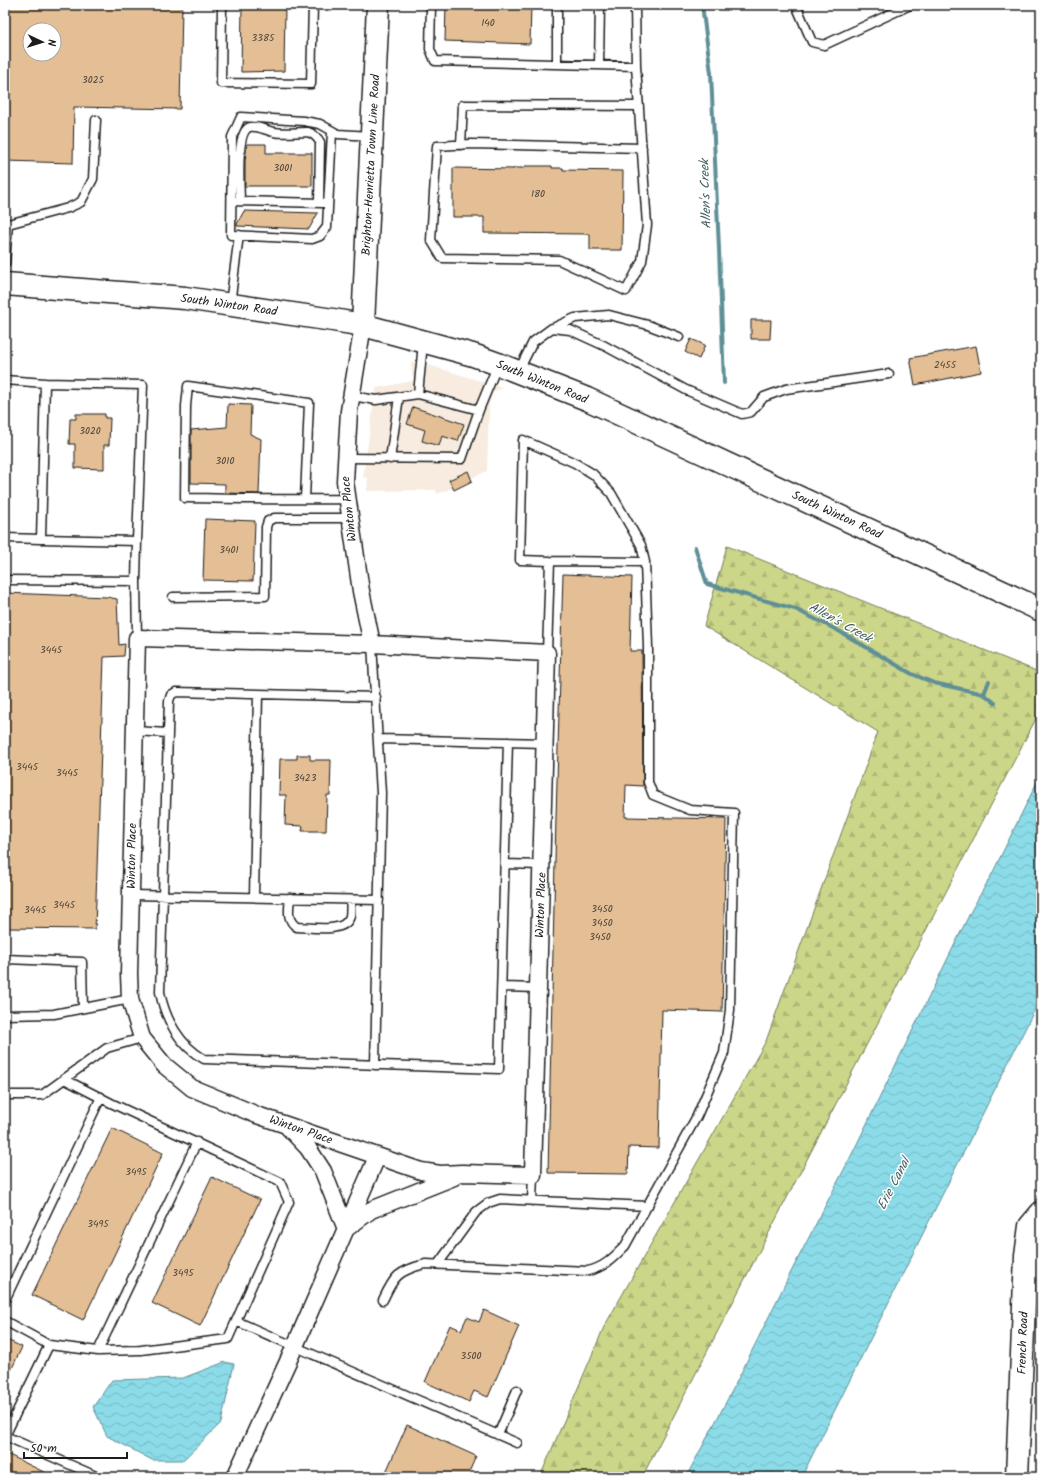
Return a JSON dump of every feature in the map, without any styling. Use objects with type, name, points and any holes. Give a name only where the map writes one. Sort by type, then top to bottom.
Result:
[{"type":"main road","name":"Brighton-Henrietta Town Line Road","points":[[363,325],[378,5]]},
{"type":"main road","name":"South Winton Road","points":[[5,284],[185,298],[363,325],[423,341],[498,364],[587,399],[1041,610]]},
{"type":"main road","name":"French Road","points":[[1017,1477],[1026,1256],[1030,1226],[1041,1213]]},
{"type":"street","name":"Winton Place","points":[[363,325],[349,410],[345,481],[361,592],[372,644]]},
{"type":"street","name":"Winton Place","points":[[137,638],[129,974],[130,999],[142,1038],[164,1065],[192,1088],[287,1126],[421,1171],[440,1174],[462,1173],[533,1175],[547,653]]},
{"type":"street","points":[[137,638],[372,644],[547,653]]},
{"type":"street","points":[[287,1126],[308,1148],[323,1171],[346,1229]]},
{"type":"street","points":[[236,1477],[378,1157]]},
{"type":"street","points":[[346,1229],[371,1210],[462,1173]]},
{"type":"lane","points":[[222,5],[221,83],[311,84],[313,5]]},
{"type":"lane","points":[[431,5],[430,49],[435,61],[636,66]]},
{"type":"lane","points":[[556,64],[557,5]]},
{"type":"lane","points":[[599,65],[600,5]]},
{"type":"lane","points":[[635,5],[636,66],[642,148],[647,225],[642,261],[626,291],[559,260],[442,258],[431,240],[437,146],[461,145],[642,148]]},
{"type":"lane","points":[[796,5],[812,42],[824,45],[910,5]]},
{"type":"lane","points":[[461,145],[463,105],[639,106]]},
{"type":"lane","points":[[236,201],[232,137],[241,117],[304,121],[320,124],[338,134],[372,136]]},
{"type":"lane","points":[[5,264],[6,223],[68,208],[81,202],[93,179],[96,120]]},
{"type":"lane","points":[[319,203],[320,142],[317,138],[308,132],[274,132],[255,127],[248,128],[245,130],[240,145],[236,201],[231,235],[312,238],[320,236],[327,228],[332,132]]},
{"type":"lane","points":[[236,201],[328,203]]},
{"type":"lane","points":[[230,305],[239,235]]},
{"type":"lane","points":[[518,372],[533,342],[552,328],[575,318],[609,315],[648,325],[679,337]]},
{"type":"lane","points":[[552,328],[570,330],[605,346],[686,390],[742,414],[751,412],[764,397],[786,389],[889,374]]},
{"type":"lane","points":[[418,394],[423,341]]},
{"type":"lane","points":[[346,458],[462,459],[479,410],[498,364]]},
{"type":"lane","points":[[5,380],[143,385],[136,581],[137,638]]},
{"type":"lane","points":[[41,539],[45,382]]},
{"type":"lane","points":[[305,500],[309,402],[188,386],[185,498],[266,500],[305,500],[347,499]]},
{"type":"lane","points":[[352,396],[376,400],[418,394],[479,410]]},
{"type":"lane","points":[[390,458],[398,397]]},
{"type":"lane","points":[[383,1300],[392,1281],[402,1272],[425,1264],[588,1271],[600,1268],[611,1260],[625,1246],[697,1116],[724,1053],[730,1010],[734,813],[690,810],[653,795],[648,782],[648,647],[645,562],[641,545],[611,493],[593,474],[575,463],[523,440],[520,560],[645,562]]},
{"type":"lane","points":[[173,597],[265,596],[266,527],[268,521],[274,518],[350,518]]},
{"type":"lane","points":[[5,538],[137,541]]},
{"type":"lane","points":[[547,653],[550,561]]},
{"type":"lane","points":[[5,580],[136,581]]},
{"type":"lane","points":[[372,644],[381,793],[375,1065]]},
{"type":"lane","points":[[376,697],[176,692],[171,694],[169,701],[167,733],[160,992],[162,1006],[181,1041],[194,1053],[204,1059],[499,1069],[508,742]]},
{"type":"lane","points":[[254,898],[258,694]]},
{"type":"lane","points":[[135,732],[167,733]]},
{"type":"lane","points":[[378,739],[545,743]]},
{"type":"lane","points":[[505,864],[542,865]]},
{"type":"lane","points":[[131,895],[379,900]]},
{"type":"lane","points":[[290,898],[289,917],[292,923],[297,926],[335,928],[344,924],[350,917],[350,900]]},
{"type":"lane","points":[[5,959],[82,962],[83,1008]]},
{"type":"lane","points":[[502,987],[538,988]]},
{"type":"lane","points":[[5,1015],[54,1014],[130,999]]},
{"type":"lane","points":[[5,1095],[42,1095],[107,1048],[142,1038]]},
{"type":"lane","points":[[5,1321],[50,1345],[98,1350],[141,1350],[228,1339],[290,1202],[280,1182],[64,1079]]},
{"type":"lane","points":[[5,1300],[101,1097]]},
{"type":"lane","points":[[98,1350],[196,1142]]},
{"type":"lane","points":[[532,1201],[533,1175]]},
{"type":"lane","points":[[438,1264],[476,1212],[488,1203],[500,1199],[648,1206]]},
{"type":"lane","points":[[236,1321],[517,1443]]},
{"type":"lane","points":[[50,1345],[5,1436],[98,1477]]},
{"type":"lane","points":[[498,1435],[517,1390]]},
{"type":"shaded area","points":[[411,362],[432,366],[503,388],[493,392],[489,405],[487,471],[471,478],[473,481],[454,490],[452,488],[437,494],[436,490],[367,491],[368,478],[363,477],[376,388],[413,381]]},
{"type":"green space","points":[[727,546],[1041,673],[1041,709],[642,1477],[540,1477],[604,1327],[766,1041],[878,732],[704,626]]},
{"type":"water","name":"Erie Canal","points":[[1041,774],[1041,997],[803,1474],[801,1477],[686,1477],[733,1389],[851,1156],[972,909],[992,874]]},
{"type":"water","points":[[225,1362],[234,1364],[221,1423],[183,1460],[152,1460],[107,1436],[93,1407],[112,1380],[183,1378]]},
{"type":"building","points":[[5,5],[182,5],[180,109],[74,107],[73,163],[5,161]]},
{"type":"building","points":[[242,5],[285,5],[284,71],[241,72]]},
{"type":"building","points":[[446,5],[531,5],[530,44],[445,41]]},
{"type":"building","points":[[247,144],[266,144],[266,153],[312,153],[312,186],[245,186]]},
{"type":"building","points":[[525,166],[552,166],[552,168],[563,168],[563,170],[623,171],[622,250],[590,250],[590,234],[484,233],[484,217],[453,217],[453,168],[514,169],[525,168]]},
{"type":"building","points":[[244,211],[318,213],[309,229],[237,226]]},
{"type":"building","points":[[751,320],[771,320],[770,339],[751,339]]},
{"type":"building","points":[[691,339],[705,345],[699,359],[685,352]]},
{"type":"building","points":[[976,346],[981,372],[915,385],[910,358]]},
{"type":"building","points":[[228,404],[251,405],[250,434],[261,439],[259,494],[225,493],[225,484],[191,483],[191,430],[227,427]]},
{"type":"building","points":[[413,407],[464,424],[458,441],[442,436],[439,446],[422,441],[425,430],[407,424]]},
{"type":"building","points":[[76,414],[105,414],[105,418],[110,418],[109,445],[104,445],[104,469],[75,468],[75,444],[69,444],[70,419],[76,419]]},
{"type":"building","points":[[468,471],[472,481],[454,490],[449,480]]},
{"type":"building","points":[[205,519],[255,521],[253,581],[203,580]]},
{"type":"building","points":[[563,574],[632,577],[630,651],[642,651],[643,786],[626,785],[625,817],[726,819],[722,1012],[662,1010],[659,1148],[629,1147],[628,1174],[548,1173]]},
{"type":"building","points":[[5,593],[107,597],[117,599],[119,645],[125,644],[124,656],[104,657],[95,929],[5,928]]},
{"type":"building","points":[[297,755],[310,755],[310,760],[331,760],[330,795],[327,795],[326,831],[302,831],[303,826],[285,825],[286,795],[279,795],[280,759],[297,759]]},
{"type":"building","points":[[112,1128],[163,1153],[83,1320],[32,1295]]},
{"type":"building","points":[[212,1177],[260,1200],[200,1326],[152,1303]]},
{"type":"building","points":[[484,1310],[519,1326],[488,1397],[474,1391],[469,1402],[425,1382],[450,1325],[461,1330],[467,1317],[479,1322]]},
{"type":"building","points":[[5,1339],[22,1347],[5,1383]]},
{"type":"building","points":[[407,1425],[476,1456],[467,1477],[398,1477],[386,1472]]},
{"type":"building","points":[[5,1453],[54,1477],[5,1477]]},
{"type":"waterway","name":"Allen's Creek","points":[[702,5],[711,73],[724,383]]},
{"type":"waterway","name":"Allen's Creek","points":[[695,547],[707,584],[795,609],[837,630],[912,674],[934,683],[984,694],[995,703]]},
{"type":"waterway","points":[[984,694],[989,681]]}]
